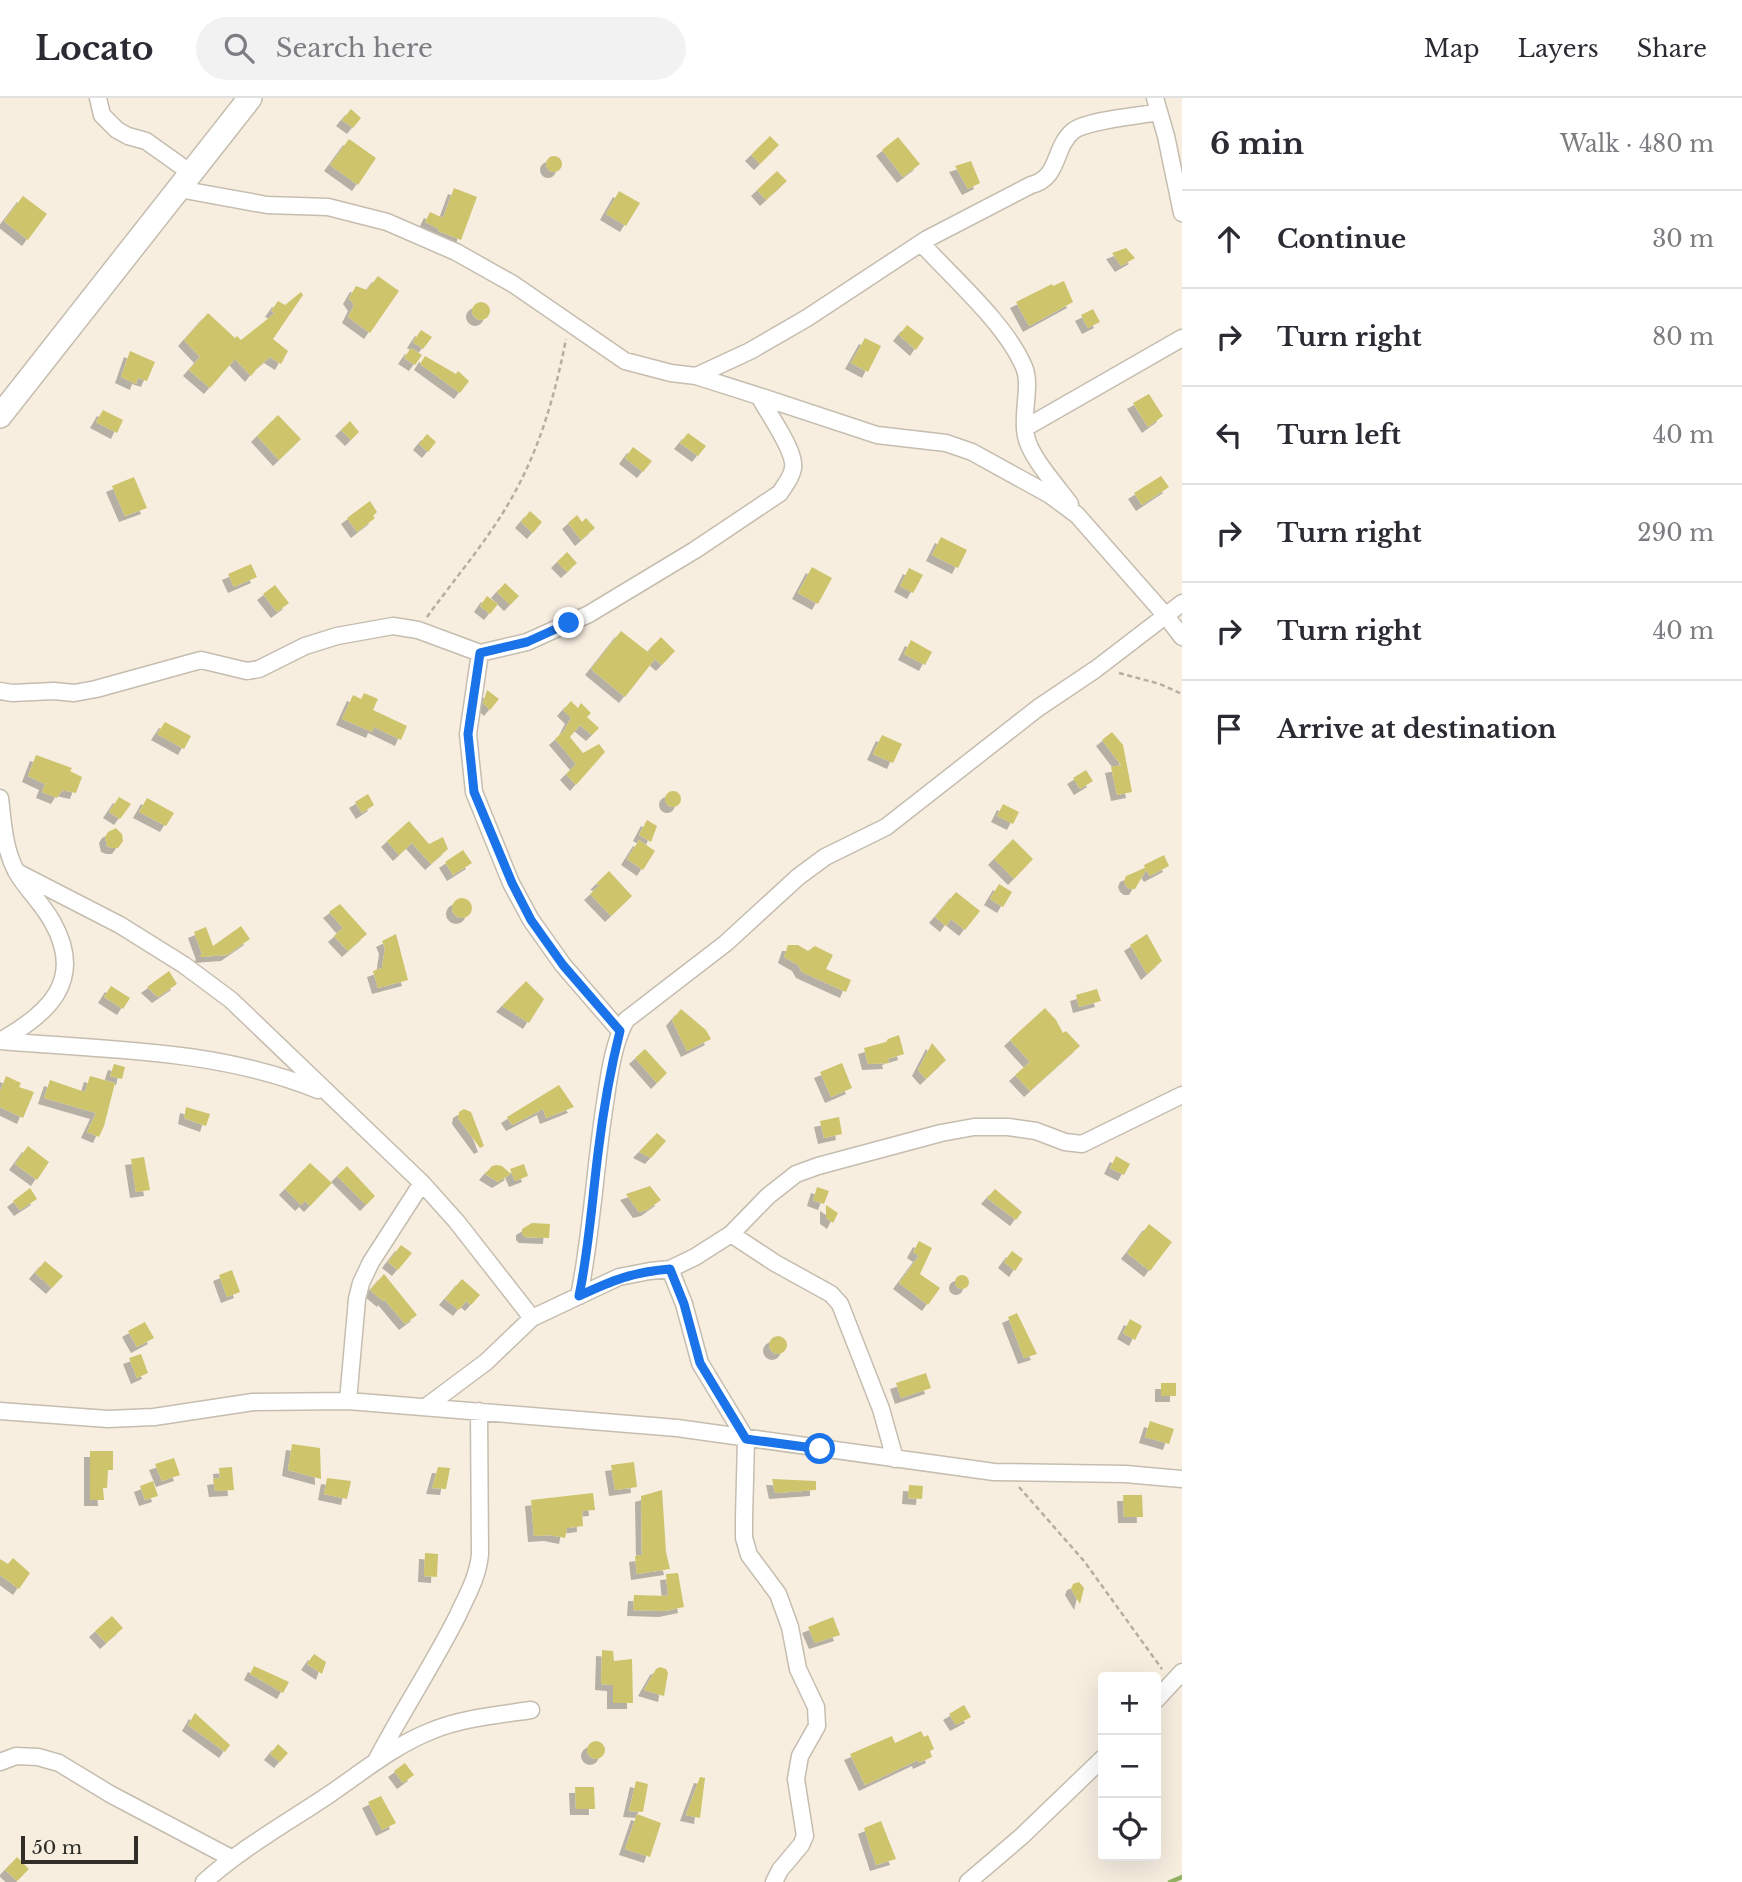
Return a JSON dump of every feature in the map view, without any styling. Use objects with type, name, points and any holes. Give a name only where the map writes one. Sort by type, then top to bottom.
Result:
[{"type":"street","points":[[98,98],[103,115],[117,130],[146,141],[185,181],[267,205],[328,207],[387,222],[467,259],[513,284],[625,361],[671,373],[696,376],[877,435],[946,443],[972,452],[1050,495],[1077,515]]},
{"type":"street","points":[[0,416],[250,98]]},
{"type":"street","points":[[696,376],[750,351],[796,324],[920,243],[1047,178],[1067,138],[1084,125],[1157,105],[1182,213]]},
{"type":"street","points":[[920,243],[1003,332],[1023,365],[1026,373],[1026,439],[1036,456],[1077,515],[1166,615],[1182,637]]},
{"type":"street","points":[[1025,428],[1182,338]]},
{"type":"street","points":[[0,691],[74,693],[96,690],[201,660],[247,671],[259,669],[305,646],[337,636],[393,626],[418,629],[480,653],[527,642],[590,614],[695,550],[780,493],[794,466],[789,448],[759,396]]},
{"type":"street","points":[[579,1296],[588,1250],[608,1080],[620,1031],[626,1020],[726,943],[798,877],[825,857],[886,827],[1027,716],[1096,669],[1182,603]]},
{"type":"street","points":[[480,653],[468,734],[474,792],[512,883],[531,920],[563,965],[620,1031]]},
{"type":"street","points":[[0,798],[8,854],[17,872],[53,923],[67,966],[62,986],[51,1003],[29,1025],[0,1041],[202,1057],[269,1072],[329,1095]]},
{"type":"street","points":[[17,872],[120,925],[184,965],[231,1000],[422,1183],[457,1222],[532,1318]]},
{"type":"street","points":[[428,1406],[496,1353],[532,1318],[620,1277],[670,1269],[731,1234],[780,1185],[796,1174],[940,1133],[974,1127],[1008,1127],[1036,1131],[1065,1142],[1082,1144],[1182,1095]]},
{"type":"street","points":[[348,1401],[357,1299],[361,1283],[371,1262],[422,1183]]},
{"type":"street","points":[[731,1234],[775,1263],[831,1294],[840,1304],[881,1409],[895,1459]]},
{"type":"street","points":[[670,1269],[684,1304],[700,1363],[746,1439],[744,1538],[748,1555],[782,1602],[798,1669],[816,1707],[817,1726],[800,1756],[796,1779],[805,1836],[774,1882]]},
{"type":"street","points":[[0,1411],[108,1419],[154,1417],[253,1402],[348,1401],[677,1428],[943,1466],[1005,1472],[1125,1474],[1182,1479]]},
{"type":"street","points":[[376,1761],[396,1722],[417,1691],[476,1578],[480,1554],[479,1411]]},
{"type":"street","points":[[1161,1695],[1177,1677]]},
{"type":"street","points":[[204,1882],[231,1858],[376,1761],[433,1730],[531,1710]]},
{"type":"street","points":[[0,1762],[16,1756],[38,1757],[59,1763],[110,1794],[231,1858]]},
{"type":"street","points":[[968,1882],[1022,1836],[1098,1763]]},
{"type":"path","points":[[418,629],[515,493],[533,455],[559,376],[569,322]]},
{"type":"path","points":[[1096,669],[1160,684],[1182,694]]},
{"type":"path","points":[[1005,1472],[1092,1571],[1177,1677]]},
{"type":"building","points":[[351,109],[361,118],[353,128],[342,120]]},
{"type":"building","points":[[770,136],[779,145],[760,164],[751,155]]},
{"type":"building","points":[[898,137],[920,164],[903,177],[882,150]]},
{"type":"building","points":[[349,139],[376,158],[358,185],[330,165]]},
{"type":"building","points":[[551,156],[557,156],[562,164],[560,170],[551,172],[546,167],[546,161]]},
{"type":"building","points":[[971,161],[980,183],[968,189],[955,166]]},
{"type":"building","points":[[777,171],[787,181],[766,200],[757,190]]},
{"type":"building","points":[[454,188],[477,197],[461,240],[438,231],[439,229],[425,222],[430,212],[443,218]]},
{"type":"building","points":[[619,191],[640,203],[626,226],[606,214]]},
{"type":"building","points":[[23,196],[47,214],[28,240],[4,221]]},
{"type":"building","points":[[1126,248],[1135,258],[1121,266],[1112,253]]},
{"type":"building","points":[[378,276],[399,291],[370,333],[348,317],[354,305],[349,298],[356,286],[367,290]]},
{"type":"building","points":[[1064,281],[1073,302],[1029,326],[1016,302]]},
{"type":"building","points":[[301,292],[303,295],[273,339],[288,351],[281,364],[270,357],[251,376],[235,359],[210,388],[189,370],[200,357],[184,340],[208,313],[235,338],[237,336],[241,340],[275,313],[271,311],[278,301],[285,305]]},
{"type":"building","points":[[481,302],[487,305],[490,311],[487,317],[481,320],[475,317],[472,311],[475,305]]},
{"type":"building","points":[[1093,309],[1100,322],[1088,328],[1081,315]]},
{"type":"building","points":[[907,325],[924,338],[916,350],[899,335]]},
{"type":"building","points":[[421,330],[432,337],[423,349],[413,342]]},
{"type":"building","points":[[865,338],[881,346],[868,372],[851,363]]},
{"type":"building","points":[[411,348],[422,355],[415,365],[404,358]]},
{"type":"building","points":[[130,351],[155,362],[147,381],[138,378],[136,384],[121,377]]},
{"type":"building","points":[[425,356],[456,374],[458,371],[469,381],[460,393],[420,364]]},
{"type":"building","points":[[1149,394],[1163,416],[1148,427],[1133,403]]},
{"type":"building","points":[[103,410],[123,420],[117,433],[96,422]]},
{"type":"building","points":[[278,415],[301,439],[279,460],[257,436]]},
{"type":"building","points":[[350,421],[359,432],[351,440],[341,430]]},
{"type":"building","points":[[688,433],[706,446],[698,456],[680,443]]},
{"type":"building","points":[[427,434],[436,442],[428,452],[419,444]]},
{"type":"building","points":[[633,447],[652,461],[643,472],[625,458]]},
{"type":"building","points":[[1161,476],[1169,487],[1142,505],[1134,493]]},
{"type":"building","points":[[134,477],[147,508],[125,516],[112,486]]},
{"type":"building","points":[[370,501],[377,512],[373,516],[375,518],[357,532],[347,518]]},
{"type":"building","points":[[530,511],[542,522],[533,533],[521,522]]},
{"type":"building","points":[[577,515],[582,522],[586,518],[595,528],[581,540],[568,523]]},
{"type":"building","points":[[941,537],[967,550],[958,568],[932,555]]},
{"type":"building","points":[[567,552],[577,563],[567,572],[557,562]]},
{"type":"building","points":[[251,564],[257,577],[234,587],[228,574]]},
{"type":"building","points":[[812,567],[832,578],[818,604],[798,593]]},
{"type":"building","points":[[909,568],[923,575],[913,593],[900,586]]},
{"type":"building","points":[[505,583],[519,596],[510,605],[497,592]]},
{"type":"building","points":[[275,585],[289,603],[277,612],[263,594]]},
{"type":"building","points":[[487,596],[498,604],[490,614],[480,606]]},
{"type":"building","points":[[621,631],[653,656],[648,651],[661,637],[675,651],[662,665],[655,659],[625,697],[591,669]]},
{"type":"building","points":[[911,640],[932,652],[925,665],[904,654]]},
{"type":"building","points":[[487,690],[499,699],[490,710],[483,703]]},
{"type":"building","points":[[364,693],[378,699],[373,710],[407,726],[401,740],[374,727],[372,732],[342,719],[353,695],[361,699]]},
{"type":"building","points":[[571,701],[578,708],[581,703],[591,713],[587,717],[599,728],[592,735],[580,725],[570,737],[583,753],[599,744],[605,752],[576,785],[566,774],[576,764],[555,739],[564,731],[571,718],[563,710]]},
{"type":"building","points":[[165,722],[191,736],[184,749],[157,734]]},
{"type":"building","points":[[1112,732],[1123,745],[1132,792],[1117,795],[1111,767],[1121,765],[1102,740]]},
{"type":"building","points":[[882,735],[902,744],[893,763],[873,754]]},
{"type":"building","points":[[36,755],[72,768],[70,771],[82,777],[76,793],[62,790],[57,798],[42,792],[45,784],[28,776]]},
{"type":"building","points":[[1086,770],[1093,781],[1080,789],[1073,778]]},
{"type":"building","points":[[673,791],[679,793],[679,805],[673,807],[667,805],[665,799],[667,793]]},
{"type":"building","points":[[368,794],[374,805],[362,813],[355,802]]},
{"type":"building","points":[[119,797],[131,804],[120,819],[109,812]]},
{"type":"building","points":[[147,798],[174,813],[166,826],[139,812]]},
{"type":"building","points":[[1003,804],[1019,812],[1013,824],[997,816]]},
{"type":"building","points":[[647,820],[657,826],[651,842],[639,835]]},
{"type":"building","points":[[409,821],[429,844],[443,837],[448,849],[431,864],[412,843],[399,855],[387,841]]},
{"type":"building","points":[[116,828],[122,834],[123,841],[118,848],[112,848],[107,846],[105,837]]},
{"type":"building","points":[[1013,839],[1033,859],[1014,879],[994,859]]},
{"type":"building","points":[[639,840],[655,851],[643,870],[627,859]]},
{"type":"building","points":[[463,850],[472,863],[453,875],[445,862]]},
{"type":"building","points":[[1164,855],[1169,866],[1150,876],[1146,870],[1135,889],[1126,886],[1126,876],[1145,868],[1144,865]]},
{"type":"building","points":[[609,871],[632,896],[611,916],[590,894]]},
{"type":"building","points":[[999,884],[1012,892],[1003,907],[990,899]]},
{"type":"building","points":[[956,892],[980,911],[965,930],[951,919],[946,926],[935,917]]},
{"type":"building","points":[[462,898],[469,901],[472,908],[469,915],[462,918],[455,915],[452,908],[455,901]]},
{"type":"building","points":[[340,904],[367,934],[348,951],[334,936],[343,928],[329,912]]},
{"type":"building","points":[[241,926],[250,939],[227,955],[199,957],[202,954],[194,932],[206,927],[213,946]]},
{"type":"building","points":[[396,934],[408,980],[378,988],[373,971],[382,968],[385,948],[382,941]]},
{"type":"building","points":[[1147,934],[1162,961],[1147,974],[1130,945]]},
{"type":"building","points":[[788,945],[798,945],[808,951],[815,946],[833,955],[826,969],[851,980],[846,992],[802,972],[798,965],[784,957]]},
{"type":"building","points":[[169,971],[177,984],[158,997],[147,987]]},
{"type":"building","points":[[526,981],[544,999],[529,1023],[502,1006]]},
{"type":"building","points":[[111,986],[130,998],[123,1009],[104,997]]},
{"type":"building","points":[[1097,989],[1101,1001],[1079,1007],[1076,995]]},
{"type":"building","points":[[1045,1008],[1063,1033],[1066,1031],[1080,1046],[1030,1091],[1015,1075],[1030,1062],[1010,1040]]},
{"type":"building","points":[[681,1009],[706,1030],[711,1039],[687,1051],[672,1020]]},
{"type":"building","points":[[899,1035],[904,1054],[888,1059],[889,1063],[868,1064],[864,1048]]},
{"type":"building","points":[[932,1043],[946,1060],[926,1079],[918,1070]]},
{"type":"building","points":[[645,1049],[667,1073],[657,1083],[635,1058]]},
{"type":"building","points":[[842,1063],[852,1088],[831,1097],[820,1072]]},
{"type":"building","points":[[114,1064],[125,1067],[122,1079],[110,1076]]},
{"type":"building","points":[[6,1076],[21,1083],[19,1087],[34,1092],[23,1118],[0,1107],[0,1092]]},
{"type":"building","points":[[90,1076],[115,1083],[99,1137],[87,1132],[96,1113],[44,1098],[50,1080],[85,1092]]},
{"type":"building","points":[[559,1085],[574,1107],[546,1118],[543,1109],[512,1125],[507,1117]]},
{"type":"building","points":[[186,1107],[210,1114],[206,1126],[184,1118]]},
{"type":"building","points":[[464,1109],[471,1112],[484,1146],[480,1148],[458,1118],[459,1112]]},
{"type":"building","points":[[839,1117],[842,1134],[824,1138],[820,1121]]},
{"type":"building","points":[[657,1133],[666,1141],[651,1158],[639,1152]]},
{"type":"building","points":[[28,1146],[49,1162],[37,1180],[15,1164]]},
{"type":"building","points":[[1116,1156],[1130,1164],[1124,1175],[1110,1168]]},
{"type":"building","points":[[144,1157],[150,1190],[136,1192],[131,1159]]},
{"type":"building","points":[[310,1163],[332,1183],[310,1206],[305,1201],[301,1205],[285,1189]]},
{"type":"building","points":[[524,1164],[528,1176],[515,1181],[510,1169]]},
{"type":"building","points":[[497,1165],[511,1174],[498,1182],[485,1174],[492,1166]]},
{"type":"building","points":[[347,1166],[375,1196],[366,1205],[337,1176]]},
{"type":"building","points":[[650,1186],[661,1200],[639,1212],[626,1194]]},
{"type":"building","points":[[817,1187],[829,1191],[824,1204],[813,1200]]},
{"type":"building","points":[[30,1188],[37,1199],[20,1210],[13,1201]]},
{"type":"building","points":[[995,1189],[1022,1212],[1016,1220],[987,1198]]},
{"type":"building","points":[[826,1205],[838,1213],[833,1223],[826,1218]]},
{"type":"building","points":[[532,1223],[550,1224],[549,1238],[525,1237],[522,1229]]},
{"type":"building","points":[[1149,1224],[1172,1242],[1150,1271],[1127,1253]]},
{"type":"building","points":[[919,1241],[932,1248],[920,1274],[940,1288],[928,1305],[899,1283],[919,1256],[913,1252]]},
{"type":"building","points":[[401,1245],[412,1253],[398,1270],[388,1262]]},
{"type":"building","points":[[1012,1251],[1023,1259],[1015,1271],[1004,1262]]},
{"type":"building","points":[[45,1261],[63,1276],[52,1288],[35,1273]]},
{"type":"building","points":[[232,1270],[240,1292],[227,1297],[219,1275]]},
{"type":"building","points":[[384,1274],[417,1315],[405,1324],[384,1299],[383,1301],[370,1290]]},
{"type":"building","points":[[959,1275],[965,1275],[969,1282],[965,1289],[959,1289],[955,1285],[955,1279]]},
{"type":"building","points":[[462,1279],[480,1295],[471,1305],[466,1301],[459,1310],[445,1299]]},
{"type":"building","points":[[1017,1313],[1037,1354],[1024,1358],[1008,1317]]},
{"type":"building","points":[[1130,1319],[1142,1326],[1135,1340],[1123,1333]]},
{"type":"building","points":[[145,1322],[154,1338],[137,1347],[128,1331]]},
{"type":"building","points":[[778,1336],[784,1339],[787,1345],[784,1351],[778,1354],[772,1351],[769,1345],[772,1339]]},
{"type":"building","points":[[141,1354],[148,1373],[137,1378],[129,1358]]},
{"type":"building","points":[[926,1373],[931,1388],[901,1398],[896,1383]]},
{"type":"building","points":[[1161,1383],[1176,1383],[1176,1396],[1161,1396]]},
{"type":"building","points":[[1150,1421],[1174,1429],[1169,1444],[1145,1437]]},
{"type":"building","points":[[292,1444],[320,1448],[321,1479],[288,1470]]},
{"type":"building","points":[[90,1451],[113,1451],[113,1470],[108,1470],[107,1488],[103,1488],[104,1500],[90,1500]]},
{"type":"building","points":[[174,1458],[180,1475],[162,1481],[155,1464]]},
{"type":"building","points":[[634,1462],[637,1487],[615,1490],[611,1465]]},
{"type":"building","points":[[232,1467],[234,1490],[215,1491],[213,1479],[220,1478],[219,1468]]},
{"type":"building","points":[[438,1467],[450,1468],[446,1489],[432,1488]]},
{"type":"building","points":[[327,1478],[351,1481],[347,1499],[324,1494]]},
{"type":"building","points":[[772,1479],[816,1481],[816,1490],[775,1493]]},
{"type":"building","points":[[153,1481],[158,1496],[145,1500],[140,1486]]},
{"type":"building","points":[[909,1485],[923,1486],[922,1499],[908,1498]]},
{"type":"building","points":[[662,1490],[666,1552],[670,1569],[637,1574],[635,1556],[642,1555],[641,1496]]},
{"type":"building","points":[[593,1493],[595,1510],[582,1511],[583,1526],[567,1528],[565,1538],[534,1536],[531,1500]]},
{"type":"building","points":[[1123,1495],[1142,1495],[1143,1517],[1124,1517]]},
{"type":"building","points":[[425,1553],[438,1554],[437,1577],[424,1576]]},
{"type":"building","points":[[13,1558],[30,1573],[19,1589],[0,1575],[0,1559],[8,1564]]},
{"type":"building","points":[[678,1573],[684,1607],[665,1611],[633,1610],[634,1595],[668,1596],[666,1574]]},
{"type":"building","points":[[1079,1582],[1084,1588],[1080,1604],[1071,1589],[1073,1584]]},
{"type":"building","points":[[112,1616],[123,1628],[106,1643],[95,1631]]},
{"type":"building","points":[[833,1617],[840,1635],[815,1643],[808,1627]]},
{"type":"building","points":[[602,1650],[613,1651],[614,1661],[632,1659],[633,1703],[613,1703],[613,1685],[601,1684]]},
{"type":"building","points":[[314,1654],[326,1662],[322,1674],[307,1664]]},
{"type":"building","points":[[254,1666],[289,1682],[283,1693],[250,1674]]},
{"type":"building","points":[[660,1667],[668,1673],[664,1696],[644,1690],[656,1669]]},
{"type":"building","points":[[964,1705],[971,1717],[956,1725],[949,1714]]},
{"type":"building","points":[[195,1713],[230,1745],[225,1752],[188,1725]]},
{"type":"building","points":[[921,1731],[924,1737],[928,1735],[934,1749],[930,1751],[932,1757],[919,1763],[918,1760],[865,1785],[850,1754],[892,1736],[895,1743]]},
{"type":"building","points":[[596,1741],[602,1744],[605,1750],[602,1756],[596,1759],[590,1756],[587,1750],[590,1744]]},
{"type":"building","points":[[278,1744],[288,1753],[280,1762],[270,1754]]},
{"type":"building","points":[[405,1763],[414,1775],[403,1783],[394,1771]]},
{"type":"building","points":[[700,1777],[705,1778],[700,1818],[686,1815]]},
{"type":"building","points":[[636,1781],[648,1784],[643,1812],[629,1811]]},
{"type":"building","points":[[575,1787],[594,1787],[595,1809],[576,1809]]},
{"type":"building","points":[[381,1796],[396,1823],[382,1830],[368,1802]]},
{"type":"building","points":[[637,1814],[661,1823],[650,1857],[625,1849]]},
{"type":"building","points":[[881,1821],[896,1859],[876,1865],[864,1828]]},
{"type":"building","points":[[17,1857],[29,1869],[17,1881],[5,1870]]},
{"type":"waterway","points":[[1170,1882],[1182,1877]]},
{"type":"route","points":[[569,623],[527,642],[480,653],[468,734],[474,792],[491,839],[512,883],[531,920],[563,965],[620,1031],[608,1080],[588,1250],[579,1296],[620,1277],[670,1269],[684,1304],[700,1363],[746,1439],[820,1449]]}]
